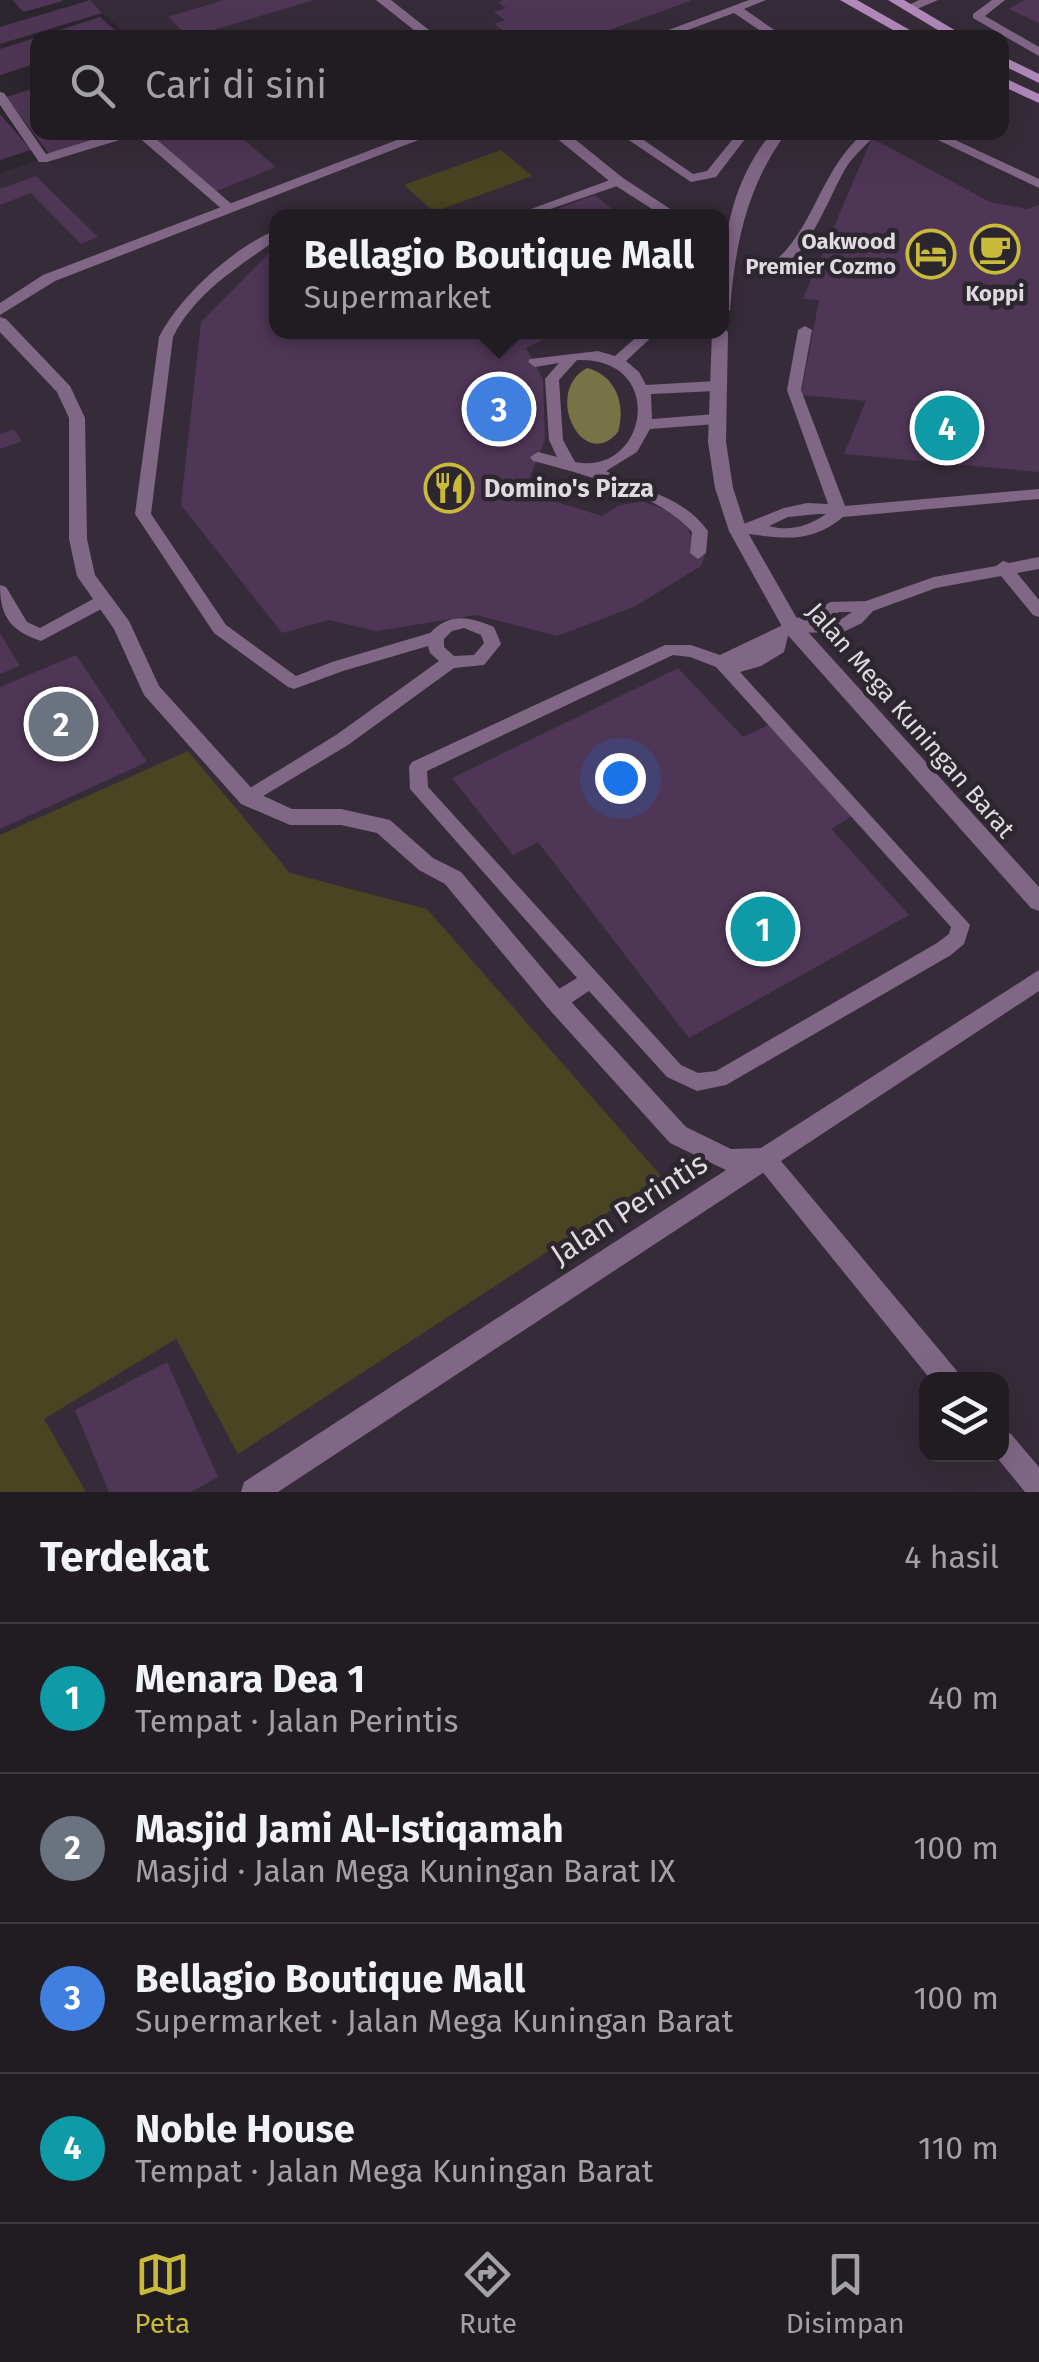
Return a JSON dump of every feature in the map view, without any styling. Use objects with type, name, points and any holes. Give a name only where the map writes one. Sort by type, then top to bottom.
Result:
[{"type":"main road","points":[[847,0],[898,30]]},
{"type":"main road","points":[[895,0],[948,30]]},
{"type":"main road","points":[[1009,64],[1039,76]]},
{"type":"main road","points":[[1009,84],[1039,99]]},
{"type":"street","points":[[383,0],[422,30]]},
{"type":"street","points":[[910,8],[931,0]]},
{"type":"street","points":[[0,310],[49,278],[410,140]]},
{"type":"street","points":[[566,140],[662,209]]},
{"type":"street","points":[[729,233],[762,156],[774,140]]},
{"type":"street","points":[[0,322],[64,390],[78,418],[78,540],[86,576],[101,602],[122,626],[151,690],[248,798],[290,817],[341,817],[383,826],[426,864],[453,878],[556,1001],[678,1136],[729,1160],[764,1159],[941,1372]]},
{"type":"street","name":"Jalan Mega Kuningan Barat","points":[[719,339],[716,419],[724,488],[747,529],[791,628],[1039,902]]},
{"type":"street","name":"Jalan Perintis","points":[[254,1492],[1039,978]]},
{"type":"street","points":[[1009,1452],[1039,1488]]},
{"type":"lane","points":[[675,30],[760,0]]},
{"type":"lane","points":[[999,0],[977,16],[1001,30]]},
{"type":"lane","points":[[736,8],[768,30]]},
{"type":"lane","points":[[1009,35],[1039,52]]},
{"type":"lane","points":[[0,96],[43,159],[108,140]]},
{"type":"lane","points":[[146,140],[228,207]]},
{"type":"lane","points":[[635,140],[691,178],[711,174],[734,140]]},
{"type":"lane","points":[[776,267],[788,260],[828,184],[863,140]]},
{"type":"lane","points":[[944,140],[1039,184]]},
{"type":"lane","points":[[539,209],[618,180]]},
{"type":"lane","points":[[248,798],[342,740],[441,649],[388,651],[294,683],[220,629],[143,514],[166,338],[175,315],[188,298],[269,239]]},
{"type":"lane","points":[[805,330],[794,390],[839,512]]},
{"type":"lane","points":[[619,360],[642,339]]},
{"type":"lane","points":[[534,362],[605,353],[619,360],[642,390],[647,424],[619,459],[594,470]]},
{"type":"lane","points":[[568,464],[556,440],[552,379],[573,356]]},
{"type":"lane","points":[[642,390],[716,386]]},
{"type":"lane","points":[[647,424],[716,419]]},
{"type":"lane","points":[[538,457],[594,470],[633,492],[680,506],[700,531],[698,553]]},
{"type":"lane","points":[[747,529],[782,535],[831,522],[839,512],[1039,494]]},
{"type":"lane","points":[[722,662],[961,925],[958,938],[718,1079],[697,1082],[674,1072],[419,789],[418,767],[672,649],[691,647],[722,662],[742,666],[778,648],[791,628],[837,606],[867,607],[934,583],[1039,564]]},
{"type":"lane","points":[[1004,568],[1039,611]]},
{"type":"lane","points":[[0,591],[21,626],[41,634],[101,602]]},
{"type":"lane","points":[[556,1001],[590,980]]},
{"type":"shaded area","points":[[88,0],[1039,0],[1039,1492],[0,1492],[0,173],[95,140],[1009,140],[1009,30],[122,30]]},
{"type":"shaded area","points":[[501,150],[532,176],[442,209],[431,209],[404,185]]},
{"type":"shaded area","points":[[587,368],[612,384],[619,402],[618,432],[605,442],[592,443],[581,437],[568,410],[568,394],[574,379]]},
{"type":"shaded area","points":[[188,751],[290,873],[427,909],[662,1177],[238,1454],[176,1339],[44,1419],[86,1492],[0,1492],[0,835]]},
{"type":"building","points":[[13,0],[62,0],[63,1],[23,12]]},
{"type":"building","points":[[90,0],[102,13],[46,30],[30,30],[30,35],[0,44],[0,27]]},
{"type":"building","points":[[224,0],[311,0],[213,30],[182,30],[168,17]]},
{"type":"building","points":[[690,0],[609,30],[502,30],[494,24],[505,20],[494,12],[506,8],[498,2]]},
{"type":"building","points":[[1025,0],[1039,0],[1039,23],[1009,9]]},
{"type":"building","points":[[100,17],[115,30],[60,30]]},
{"type":"building","points":[[30,40],[30,66],[0,75],[0,49]]},
{"type":"building","points":[[30,90],[30,129],[6,97]]},
{"type":"building","points":[[0,114],[31,150],[0,160]]},
{"type":"building","points":[[38,140],[92,140],[49,154]]},
{"type":"building","points":[[155,140],[244,140],[276,167],[214,192]]},
{"type":"building","points":[[871,140],[990,202],[1027,209],[1039,205],[1039,472],[844,454],[866,401],[801,395],[819,300],[803,299]]},
{"type":"building","points":[[36,176],[98,237],[81,244],[31,193],[0,205],[0,189]]},
{"type":"building","points":[[595,195],[612,209],[556,209]]},
{"type":"building","points":[[269,253],[269,339],[544,339],[526,348],[543,379],[545,440],[524,492],[602,516],[618,506],[642,501],[675,513],[687,526],[692,540],[690,551],[705,555],[701,566],[634,607],[557,636],[476,615],[376,631],[329,620],[282,633],[181,505],[201,322]]},
{"type":"building","points":[[14,429],[22,441],[0,449],[0,434]]},
{"type":"building","points":[[0,633],[20,666],[0,674]]},
{"type":"building","points":[[76,655],[147,762],[0,829],[0,687]]},
{"type":"building","points":[[678,668],[743,737],[768,725],[855,814],[831,829],[909,915],[689,1038],[538,842],[513,855],[452,778]]},
{"type":"building","points":[[167,1362],[218,1477],[191,1492],[109,1492],[75,1410]]},
{"type":"place","name":"Koppi","points":[[995,249]]},
{"type":"place","name":"Oakwood Premier Cozmo","points":[[931,254]]},
{"type":"place","name":"Bellagio Boutique Mall","points":[[499,409]]},
{"type":"place","name":"Noble House","points":[[947,428]]},
{"type":"place","name":"Domino's Pizza","points":[[449,488]]},
{"type":"place","name":"Masjid Jami Al-Istiqamah","points":[[61,724]]},
{"type":"place","name":"Menara Dea 1","points":[[763,929]]}]
